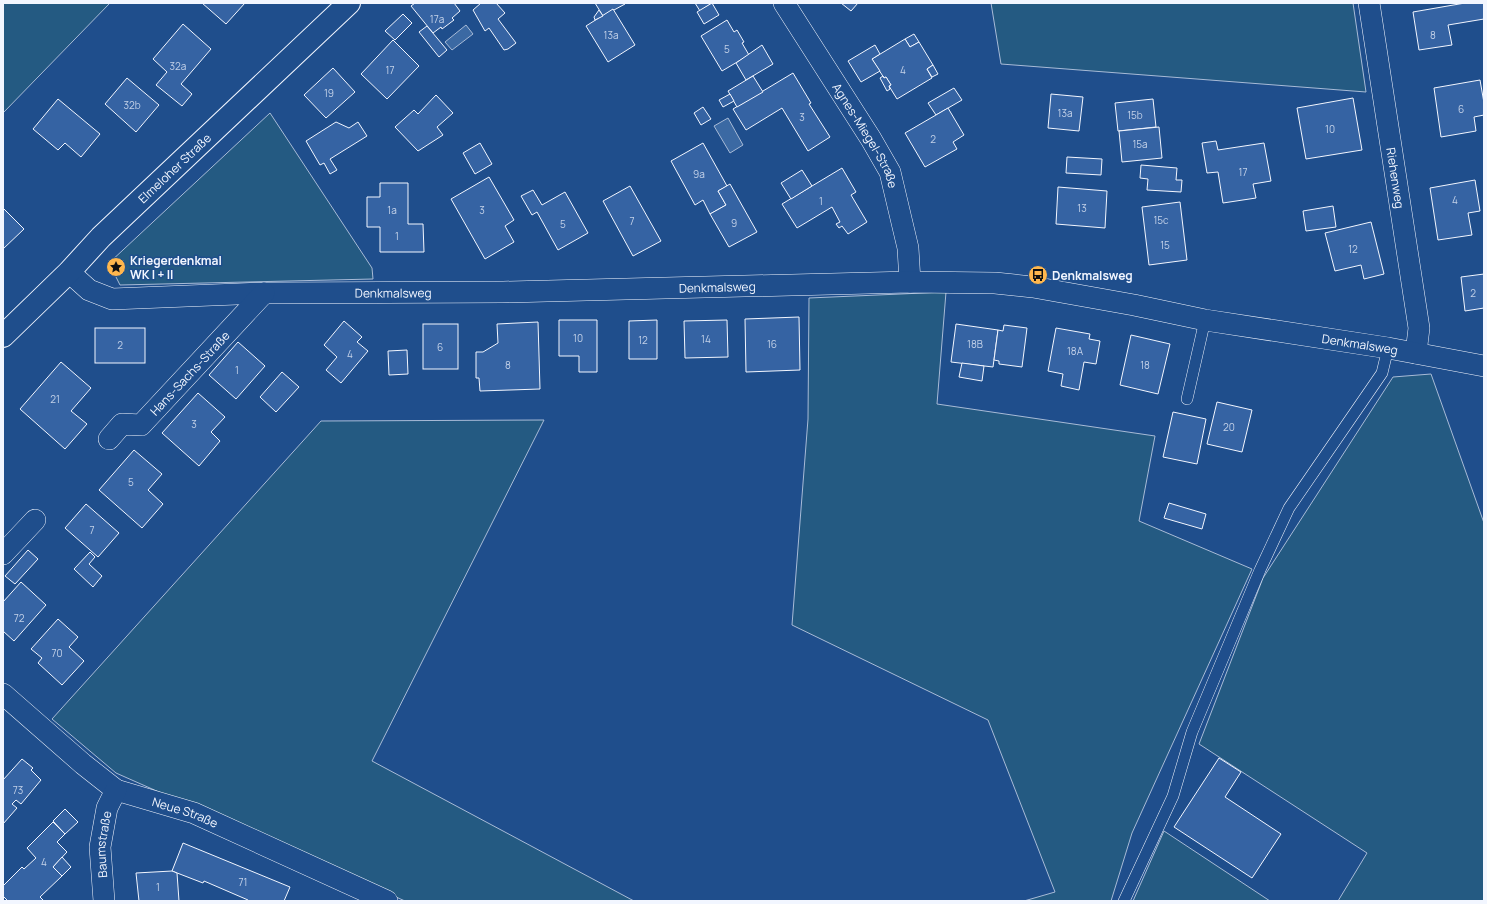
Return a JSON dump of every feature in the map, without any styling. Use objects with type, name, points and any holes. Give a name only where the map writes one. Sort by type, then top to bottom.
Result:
[{"type":"street","name":"Elmeloher Straße","points":[[3,336],[69,272],[101,237],[349,3]]},
{"type":"street","name":"Agnes-Miegel-Straße","points":[[784,3],[872,139],[890,172],[908,248],[910,282]]},
{"type":"street","name":"Riehenweg","points":[[1369,3],[1419,328],[1416,353]]},
{"type":"street","name":"Denkmalsweg","points":[[69,272],[88,290],[112,299],[264,293],[503,292],[910,282],[995,283],[1033,287],[1134,305],[1205,320],[1388,348],[1484,366]]},
{"type":"street","name":"Hans-Sachs-Straße","points":[[109,439],[122,424],[141,425],[264,293]]},
{"type":"street","points":[[3,554],[35,520]]},
{"type":"street","name":"Neue Straße","points":[[3,694],[83,764],[116,790],[194,813],[387,901]]},
{"type":"street","name":"Baumstraße","points":[[104,901],[100,847],[107,808],[116,790]]},
{"type":"lane","points":[[1187,399],[1205,320]]},
{"type":"lane","points":[[1124,901],[1173,796],[1192,732],[1260,570],[1289,508],[1382,373],[1388,348]]},
{"type":"shaded area","points":[[3,3],[110,3],[3,113]]},
{"type":"shaded area","points":[[991,3],[1353,3],[1366,92],[1001,64]]},
{"type":"shaded area","points":[[466,25],[473,34],[452,50],[445,42]]},
{"type":"shaded area","points":[[270,113],[372,268],[373,279],[120,285],[109,263]]},
{"type":"shaded area","points":[[728,118],[743,145],[730,153],[714,126]]},
{"type":"shaded area","points":[[946,292],[937,404],[1155,436],[1139,521],[1252,569],[1132,833],[1111,901],[1024,901],[1055,892],[988,720],[792,625],[808,419],[809,298]]},
{"type":"shaded area","points":[[1431,374],[1484,523],[1484,901],[1338,901],[1367,853],[1199,744],[1263,578],[1393,377]]},
{"type":"shaded area","points":[[544,420],[372,761],[634,901],[405,901],[116,773],[52,719],[321,421]]},
{"type":"shaded area","points":[[1164,831],[1270,901],[1133,901]]},
{"type":"building","points":[[202,3],[245,3],[226,24]]},
{"type":"building","points":[[415,3],[454,3],[460,11],[452,18],[454,20],[442,29],[441,27],[433,33],[411,6]]},
{"type":"building","points":[[481,3],[496,3],[505,13],[498,19],[516,43],[508,49],[504,50],[489,28],[485,31],[473,10]]},
{"type":"building","points":[[595,3],[624,3],[625,4],[603,16]]},
{"type":"building","points":[[695,3],[712,3],[700,11]]},
{"type":"building","points":[[712,3],[719,15],[704,24],[697,12]]},
{"type":"building","points":[[841,3],[858,3],[851,11]]},
{"type":"building","points":[[1465,3],[1484,3],[1484,19],[1448,25],[1452,45],[1419,50],[1413,12]]},
{"type":"building","points":[[613,9],[635,45],[608,62],[586,26]]},
{"type":"building","points":[[599,10],[603,16],[595,20],[594,17]]},
{"type":"building","points":[[403,14],[412,23],[395,40],[385,31]]},
{"type":"building","points":[[727,20],[734,32],[737,30],[749,55],[722,71],[701,36]]},
{"type":"building","points":[[183,24],[211,49],[181,84],[192,94],[182,106],[156,85],[167,72],[153,59]]},
{"type":"building","points":[[427,26],[447,50],[439,57],[419,32]]},
{"type":"building","points":[[914,34],[919,42],[910,47],[905,39]]},
{"type":"building","points":[[905,39],[910,47],[919,42],[933,65],[927,69],[932,78],[897,99],[889,86],[891,85],[886,77],[884,78],[872,59]]},
{"type":"building","points":[[393,40],[419,66],[387,99],[361,74]]},
{"type":"building","points":[[762,45],[773,64],[746,80],[736,63]]},
{"type":"building","points":[[875,45],[880,54],[872,59],[880,71],[861,82],[848,61]]},
{"type":"building","points":[[933,65],[938,74],[932,77],[927,69]]},
{"type":"building","points":[[333,68],[355,92],[326,118],[304,95]]},
{"type":"building","points":[[793,73],[811,103],[809,104],[830,137],[808,151],[782,108],[746,130],[733,109]]},
{"type":"building","points":[[753,76],[763,92],[737,107],[728,91]]},
{"type":"building","points":[[883,76],[884,78],[886,77],[891,85],[889,86],[890,89],[887,91],[880,78]]},
{"type":"building","points":[[127,78],[159,105],[136,132],[105,104]]},
{"type":"building","points":[[1480,80],[1484,103],[1484,115],[1474,117],[1476,131],[1441,137],[1434,88]]},
{"type":"building","points":[[954,88],[962,100],[936,115],[928,103]]},
{"type":"building","points":[[730,94],[734,101],[723,107],[719,100]]},
{"type":"building","points":[[1051,94],[1083,97],[1079,131],[1048,128]]},
{"type":"building","points":[[436,95],[453,113],[437,127],[443,135],[418,151],[395,127],[414,110],[418,114]]},
{"type":"building","points":[[1353,98],[1362,150],[1306,159],[1297,108]]},
{"type":"building","points":[[58,99],[100,134],[81,157],[65,143],[58,150],[33,129]]},
{"type":"building","points":[[1153,99],[1156,127],[1118,131],[1115,103]]},
{"type":"building","points":[[703,107],[711,119],[701,125],[694,113]]},
{"type":"building","points":[[948,108],[964,135],[953,142],[957,149],[925,167],[905,133]]},
{"type":"building","points":[[336,122],[349,128],[358,122],[367,136],[330,159],[337,170],[330,174],[324,163],[320,165],[306,141]]},
{"type":"building","points":[[1159,127],[1162,158],[1122,162],[1119,131]]},
{"type":"building","points":[[1216,141],[1218,150],[1264,143],[1271,181],[1253,184],[1256,198],[1223,203],[1218,172],[1207,173],[1202,143]]},
{"type":"building","points":[[480,143],[492,164],[475,174],[463,153]]},
{"type":"building","points":[[703,143],[727,186],[718,191],[726,205],[710,214],[703,200],[695,205],[671,161]]},
{"type":"building","points":[[1067,157],[1102,159],[1101,175],[1066,173]]},
{"type":"building","points":[[1141,165],[1177,168],[1176,180],[1182,180],[1181,192],[1147,190],[1148,179],[1140,178]]},
{"type":"building","points":[[842,168],[856,192],[851,195],[867,222],[848,234],[842,226],[839,228],[836,224],[840,222],[832,207],[797,228],[782,204]]},
{"type":"building","points":[[802,170],[812,186],[791,199],[781,183]]},
{"type":"building","points":[[489,177],[514,220],[505,226],[514,242],[485,259],[451,199]]},
{"type":"building","points":[[1475,180],[1480,211],[1468,213],[1472,235],[1438,240],[1430,188]]},
{"type":"building","points":[[380,183],[408,183],[408,224],[423,224],[424,252],[380,252],[380,227],[367,227],[367,197],[380,197]]},
{"type":"building","points":[[730,184],[757,232],[729,247],[710,214],[726,205],[718,191]]},
{"type":"building","points":[[630,186],[661,241],[633,256],[603,201]]},
{"type":"building","points":[[1058,187],[1107,191],[1105,228],[1056,224]]},
{"type":"building","points":[[533,190],[542,205],[565,192],[588,233],[558,250],[537,212],[532,215],[521,196]]},
{"type":"building","points":[[1180,202],[1187,260],[1149,265],[1142,207]]},
{"type":"building","points":[[1333,206],[1336,227],[1306,231],[1303,211]]},
{"type":"building","points":[[3,208],[24,229],[3,249]]},
{"type":"building","points":[[1371,222],[1384,274],[1364,279],[1361,265],[1335,271],[1325,233]]},
{"type":"building","points":[[1484,274],[1484,308],[1465,311],[1461,277]]},
{"type":"building","points":[[799,317],[800,370],[746,372],[745,319]]},
{"type":"building","points":[[559,320],[597,320],[597,372],[579,372],[579,356],[559,356]]},
{"type":"building","points":[[657,320],[657,359],[629,359],[629,321]]},
{"type":"building","points":[[727,320],[728,357],[685,358],[684,321]]},
{"type":"building","points":[[344,321],[362,337],[357,342],[368,351],[341,383],[326,370],[337,357],[324,345]]},
{"type":"building","points":[[538,322],[540,389],[480,391],[479,378],[476,378],[476,352],[483,352],[498,343],[497,324]]},
{"type":"building","points":[[423,324],[458,324],[458,369],[423,369]]},
{"type":"building","points":[[956,324],[998,330],[993,367],[951,362]]},
{"type":"building","points":[[1004,325],[1027,328],[1022,367],[999,364],[999,361],[994,360],[998,330],[1003,331]]},
{"type":"building","points":[[95,328],[145,328],[145,363],[95,363]]},
{"type":"building","points":[[1056,328],[1090,334],[1089,339],[1100,341],[1096,364],[1084,362],[1079,390],[1061,386],[1063,374],[1048,371]]},
{"type":"building","points":[[1131,335],[1170,344],[1158,394],[1120,385]]},
{"type":"building","points":[[238,342],[265,366],[236,399],[209,375]]},
{"type":"building","points":[[407,350],[408,374],[389,375],[388,351]]},
{"type":"building","points":[[61,362],[91,388],[71,411],[87,424],[65,449],[20,409]]},
{"type":"building","points":[[962,363],[984,366],[982,381],[959,377]]},
{"type":"building","points":[[282,372],[299,387],[276,412],[260,397]]},
{"type":"building","points":[[198,393],[225,417],[211,432],[220,441],[199,466],[162,433]]},
{"type":"building","points":[[1217,402],[1252,410],[1242,452],[1207,444]]},
{"type":"building","points":[[1173,412],[1206,419],[1197,464],[1163,457]]},
{"type":"building","points":[[134,450],[162,474],[148,490],[163,504],[142,528],[99,490]]},
{"type":"building","points":[[1169,503],[1206,514],[1202,529],[1164,518]]},
{"type":"building","points":[[86,504],[119,533],[98,557],[65,528]]},
{"type":"building","points":[[28,550],[38,559],[15,584],[5,576]]},
{"type":"building","points":[[90,552],[95,557],[89,564],[102,576],[93,587],[74,569]]},
{"type":"building","points":[[21,582],[46,605],[14,641],[3,631],[3,602]]},
{"type":"building","points":[[58,619],[78,637],[69,647],[84,661],[62,685],[38,663],[42,658],[31,649]]},
{"type":"building","points":[[1219,758],[1241,772],[1225,797],[1281,834],[1252,878],[1174,827]]},
{"type":"building","points":[[22,759],[33,768],[31,770],[41,780],[21,804],[16,800],[12,804],[17,808],[3,824],[3,780]]},
{"type":"building","points":[[65,809],[78,822],[65,834],[53,821]]},
{"type":"building","points":[[53,822],[65,834],[57,842],[67,852],[53,867],[62,876],[40,897],[44,901],[8,901],[3,896],[3,886],[22,867],[24,869],[36,858],[27,848]]},
{"type":"building","points":[[183,843],[290,887],[284,901],[247,901],[248,900],[204,881],[203,883],[172,871]]},
{"type":"building","points":[[62,857],[71,867],[62,876],[53,867]]},
{"type":"building","points":[[172,871],[177,873],[179,901],[139,901],[136,873]]},
{"type":"place","name":"Kriegerdenkmal WK I + II","points":[[116,267]]},
{"type":"place","name":"Denkmalsweg","points":[[1038,275]]}]
